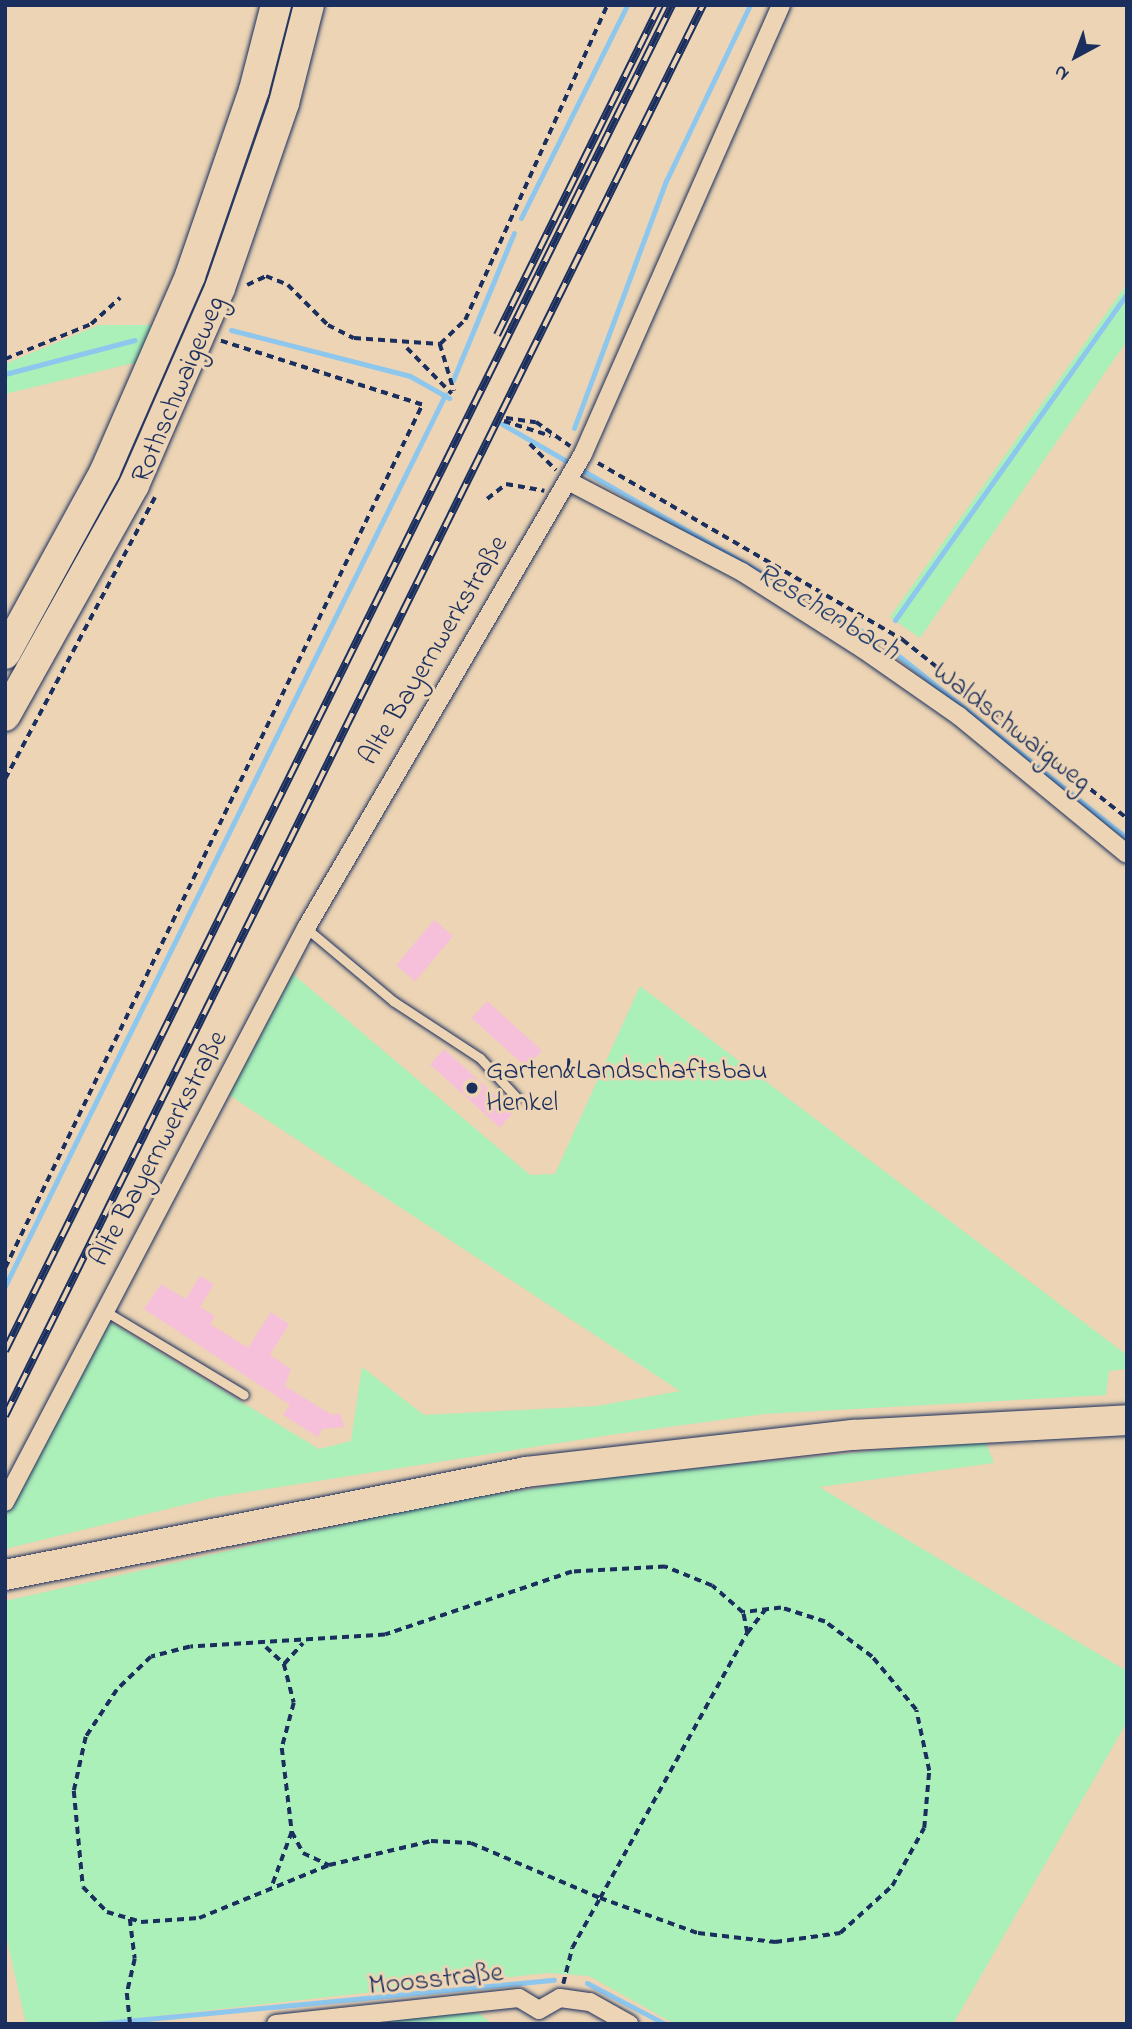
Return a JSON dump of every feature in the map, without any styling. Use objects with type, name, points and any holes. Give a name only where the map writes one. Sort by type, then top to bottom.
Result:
[{"type":"highway","points":[[5,654],[105,471],[190,276],[254,90],[275,5]]},
{"type":"highway","points":[[5,716],[134,485],[219,288],[284,103],[309,5]]},
{"type":"highway","points":[[5,1575],[526,1472],[853,1434],[1127,1420]]},
{"type":"street","name":"Alte Bayernwerkstraße","points":[[5,1502],[306,928],[583,454],[781,5]]},
{"type":"street","name":"Waldschwaigweg","points":[[567,482],[742,572],[863,649],[958,716],[1127,854]]},
{"type":"street","name":"Moosstraße","points":[[276,2024],[519,1998],[533,2017],[560,1998]]},
{"type":"street","points":[[560,1998],[590,2002],[629,2024]]},
{"type":"lane","points":[[306,928],[393,1001],[480,1058],[517,1098]]},
{"type":"lane","name":"Alte Bayernwerkstraße","points":[[105,1311],[244,1395]]},
{"type":"path","points":[[405,346],[453,393],[440,344],[465,320],[607,5]]},
{"type":"path","name":"Rothschwaigeweg","points":[[239,297],[244,286],[266,276],[288,285],[328,325],[354,338],[405,346],[440,344]]},
{"type":"path","points":[[5,359],[91,324],[120,298]]},
{"type":"path","name":"Rothschwaigeweg","points":[[215,354],[225,329]]},
{"type":"path","points":[[5,1268],[422,405],[220,341]]},
{"type":"path","points":[[505,419],[536,422],[556,438],[505,419]]},
{"type":"path","points":[[530,444],[567,482]]},
{"type":"path","points":[[487,499],[506,484],[567,482]]},
{"type":"path","name":"Rothschwaigeweg","points":[[5,779],[161,483]]},
{"type":"path","points":[[743,1613],[765,1610],[825,1622],[872,1657],[916,1710],[929,1771],[924,1828],[892,1886],[840,1933],[775,1942],[698,1933],[600,1898],[471,1843],[431,1841],[329,1866],[199,1917],[130,1918],[107,1912],[83,1887],[74,1791],[86,1737],[117,1690],[151,1657],[190,1647],[265,1647],[384,1634],[572,1572],[665,1567],[712,1586],[743,1613],[747,1633]]},
{"type":"path","points":[[560,1998],[567,1961],[600,1898],[747,1633],[765,1610]]},
{"type":"path","points":[[284,1664],[303,1643]]},
{"type":"path","points":[[265,1647],[284,1664],[294,1703],[282,1748],[292,1832],[303,1853],[329,1866]]},
{"type":"path","points":[[271,1889],[292,1832]]},
{"type":"path","points":[[130,1918],[135,1959],[127,1993],[130,2024]]},
{"type":"green space","points":[[1127,284],[1127,341],[920,638],[890,617]]},
{"type":"green space","points":[[99,325],[157,325],[142,361],[5,394],[5,364]]},
{"type":"green space","points":[[293,974],[530,1175],[555,1174],[640,986],[1127,1355],[1127,1369],[1109,1371],[1106,1395],[764,1414],[610,1435],[216,1497],[5,1549],[5,1518],[110,1322],[319,1449],[351,1441],[362,1367],[424,1415],[597,1406],[680,1391],[229,1095]]},
{"type":"green space","points":[[985,1440],[994,1463],[819,1487],[1127,1671],[1127,1722],[953,2024],[675,2024],[589,1976],[547,1973],[84,2024],[26,2024],[5,1931],[5,1601],[440,1503],[609,1477]]},
{"type":"green space","points":[[459,2011],[480,2014],[492,2024],[359,2024]]},
{"type":"building","points":[[434,920],[453,936],[415,981],[396,965]]},
{"type":"building","points":[[487,1001],[542,1051],[527,1068],[472,1018]]},
{"type":"building","name":"Garten&Landschaftsbau Henkel","points":[[444,1049],[514,1112],[500,1128],[430,1065]]},
{"type":"building","points":[[200,1276],[214,1284],[200,1307],[215,1316],[210,1324],[248,1348],[271,1312],[289,1324],[270,1355],[291,1369],[285,1386],[332,1415],[340,1413],[344,1427],[322,1429],[318,1437],[283,1415],[290,1405],[144,1309],[161,1284],[186,1299]]},
{"type":"waterway","points":[[521,218],[627,5]]},
{"type":"waterway","points":[[574,428],[666,181],[750,5]]},
{"type":"waterway","points":[[453,380],[514,233]]},
{"type":"waterway","points":[[895,620],[1127,293]]},
{"type":"waterway","name":"Reschenbach","points":[[231,330],[410,376],[449,398]]},
{"type":"waterway","name":"Reschenbach","points":[[5,374],[135,340]]},
{"type":"waterway","points":[[5,1286],[445,395]]},
{"type":"waterway","name":"Reschenbach","points":[[502,424],[880,641],[1127,838]]},
{"type":"waterway","points":[[95,2024],[554,1980]]},
{"type":"waterway","points":[[587,1983],[665,2024]]},
{"type":"railway","points":[[497,335],[660,5]]},
{"type":"railway","points":[[5,1351],[672,5]]},
{"type":"railway","points":[[5,1416],[703,5]]},
{"type":"place","name":"Garten&Landschaftsbau Henkel","points":[[472,1088]]}]
